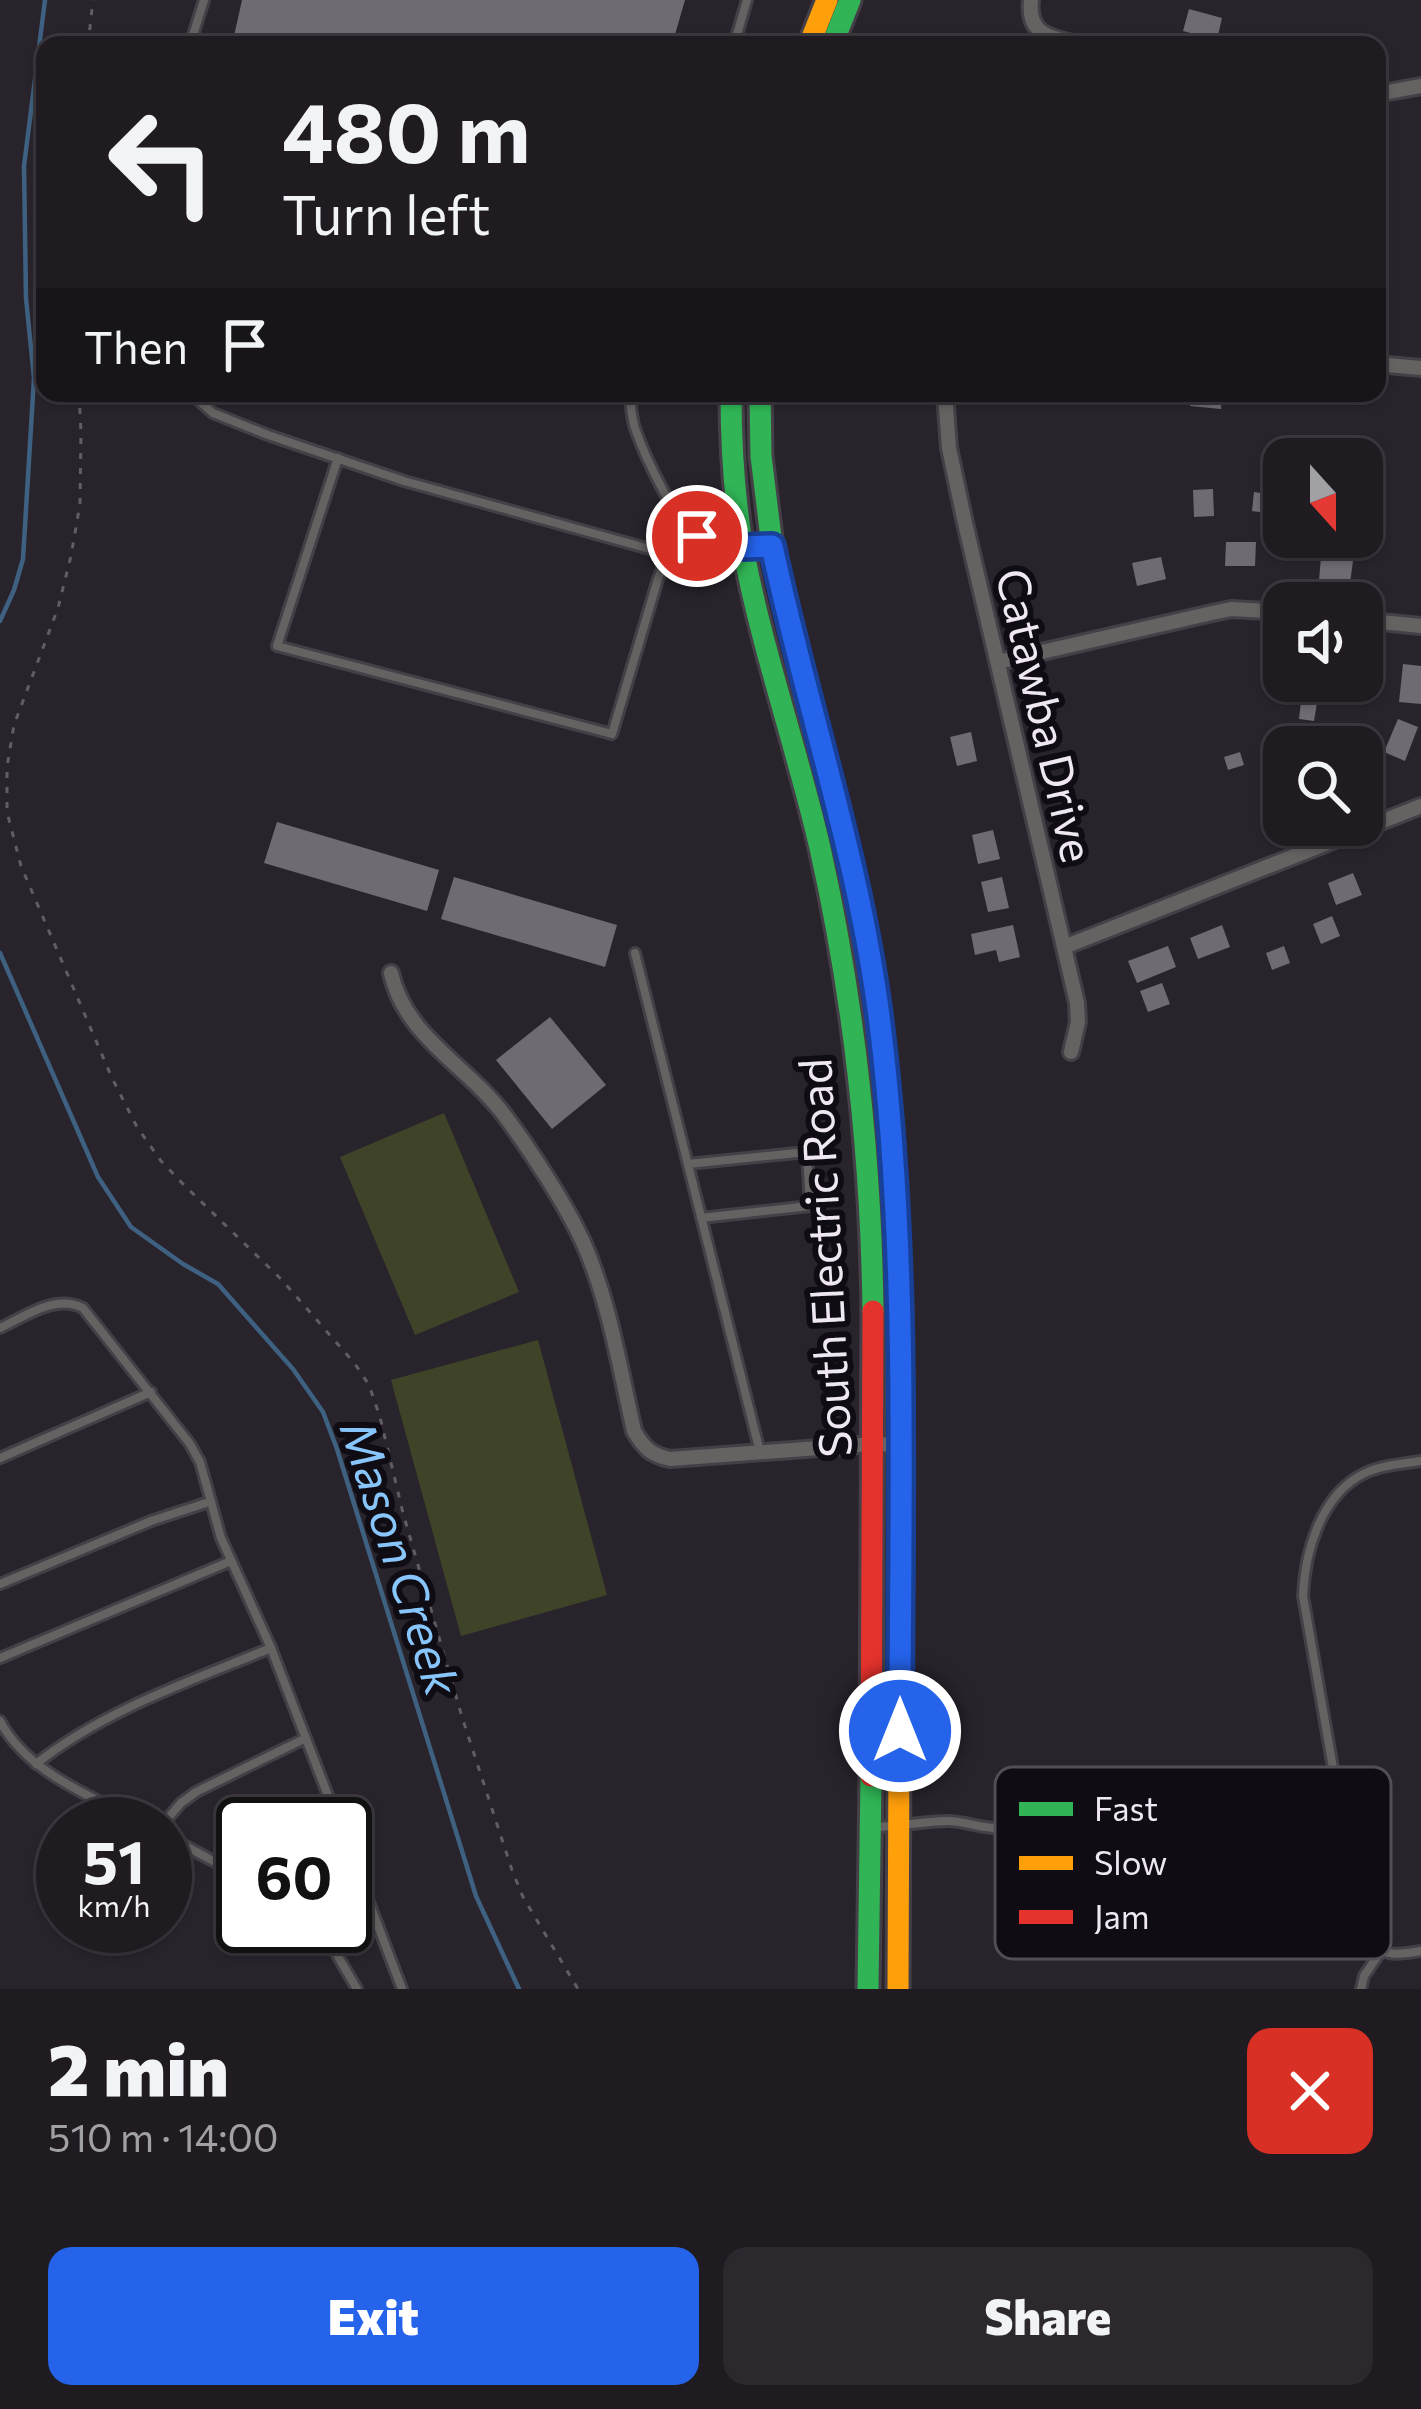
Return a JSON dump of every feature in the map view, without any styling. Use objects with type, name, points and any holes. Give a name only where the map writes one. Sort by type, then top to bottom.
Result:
[{"type":"main road","points":[[813,36],[827,0]]},
{"type":"main road","points":[[836,36],[850,0]]},
{"type":"main road","name":"South Electric Road","points":[[731,402],[743,547],[812,816],[846,986],[868,1177],[873,1444],[868,1989]]},
{"type":"main road","name":"South Electric Road","points":[[760,402],[772,546],[855,878],[880,1021],[898,1204],[898,1989]]},
{"type":"street","points":[[1031,0],[1032,20],[1042,33],[1052,36]]},
{"type":"street","points":[[1386,92],[1421,86]]},
{"type":"street","points":[[1386,365],[1421,368]]},
{"type":"street","name":"Catawba Drive","points":[[946,402],[949,448],[1077,1003],[1071,1052]]},
{"type":"street","points":[[998,662],[1211,613],[1263,610]]},
{"type":"street","points":[[1383,622],[1421,626]]},
{"type":"street","points":[[1064,947],[1421,806]]},
{"type":"street","points":[[391,973],[395,990],[420,1031],[502,1112],[583,1242],[610,1325],[634,1431],[643,1446],[653,1455],[670,1459],[901,1445]]},
{"type":"lane","points":[[193,36],[204,0]]},
{"type":"lane","points":[[737,36],[747,0]]},
{"type":"lane","points":[[200,402],[213,413],[432,490],[668,554]]},
{"type":"lane","points":[[631,402],[635,430],[680,522],[697,536],[743,547],[772,546]]},
{"type":"lane","points":[[338,458],[277,646],[612,734],[680,522]]},
{"type":"lane","points":[[635,953],[760,1452]]},
{"type":"lane","points":[[688,1165],[807,1152],[810,1206],[701,1218]]},
{"type":"lane","points":[[0,1328],[54,1303],[82,1308],[190,1444],[231,1561],[329,1797]]},
{"type":"lane","points":[[0,1458],[151,1393]]},
{"type":"lane","points":[[1333,1767],[1303,1596],[1304,1570],[1338,1492],[1361,1474],[1421,1461]]},
{"type":"lane","points":[[0,1584],[209,1502]]},
{"type":"lane","points":[[0,1658],[231,1561]]},
{"type":"lane","points":[[36,1763],[68,1738],[271,1648]]},
{"type":"lane","points":[[0,1721],[36,1763],[96,1797]]},
{"type":"lane","points":[[189,1797],[307,1738]]},
{"type":"lane","points":[[872,1827],[950,1821],[995,1828]]},
{"type":"lane","points":[[372,1910],[401,1989]]},
{"type":"lane","points":[[1391,1955],[1421,1951]]},
{"type":"lane","points":[[336,1953],[357,1989]]},
{"type":"lane","points":[[1361,1989],[1376,1959]]},
{"type":"path","points":[[89,36],[93,0]]},
{"type":"path","points":[[79,402],[80,504],[71,556],[58,608],[14,725],[7,767],[8,812],[21,866],[137,1127],[172,1173],[295,1295],[370,1385],[403,1514],[506,1853],[523,1898],[578,1989]]},
{"type":"green space","points":[[444,1113],[519,1292],[415,1335],[340,1157]]},
{"type":"green space","points":[[538,1340],[607,1595],[461,1636],[391,1380]]},
{"type":"building","points":[[242,0],[685,0],[675,36],[234,36]]},
{"type":"building","points":[[1189,9],[1222,18],[1218,36],[1183,31]]},
{"type":"building","points":[[1190,402],[1221,402],[1221,409],[1190,406]]},
{"type":"building","points":[[1213,489],[1214,516],[1194,517],[1193,490]]},
{"type":"building","points":[[1254,492],[1263,493],[1263,513],[1252,511]]},
{"type":"building","points":[[1226,542],[1256,542],[1255,566],[1225,566]]},
{"type":"building","points":[[1161,557],[1166,579],[1137,586],[1132,563]]},
{"type":"building","points":[[1321,558],[1353,561],[1350,582],[1319,580]]},
{"type":"building","points":[[1403,664],[1421,666],[1421,704],[1399,702]]},
{"type":"building","points":[[1301,702],[1317,703],[1314,721],[1299,719]]},
{"type":"building","points":[[1398,719],[1418,727],[1405,761],[1384,752]]},
{"type":"building","points":[[971,732],[977,761],[957,766],[950,737]]},
{"type":"building","points":[[1240,752],[1244,765],[1228,770],[1224,757]]},
{"type":"building","points":[[277,822],[439,870],[427,911],[264,863]]},
{"type":"building","points":[[993,830],[1000,859],[978,864],[972,835]]},
{"type":"building","points":[[1353,873],[1362,895],[1336,905],[1328,883]]},
{"type":"building","points":[[454,877],[617,925],[605,967],[441,919]]},
{"type":"building","points":[[1002,877],[1009,908],[988,912],[981,882]]},
{"type":"building","points":[[1332,916],[1340,936],[1321,944],[1313,924]]},
{"type":"building","points":[[1013,925],[1020,957],[999,962],[996,950],[975,955],[971,934]]},
{"type":"building","points":[[1222,925],[1230,947],[1198,959],[1190,938]]},
{"type":"building","points":[[1168,946],[1176,967],[1137,983],[1128,961]]},
{"type":"building","points":[[1284,946],[1290,963],[1272,970],[1266,953]]},
{"type":"building","points":[[1162,983],[1170,1004],[1148,1012],[1140,991]]},
{"type":"building","points":[[550,1017],[606,1085],[552,1129],[496,1060]]},
{"type":"waterway","name":"Mason Creek","points":[[40,36],[45,0]]},
{"type":"waterway","name":"Mason Creek","points":[[0,621],[23,559],[34,378],[26,298],[24,166],[36,71]]},
{"type":"waterway","name":"Mason Creek","points":[[0,953],[98,1177],[131,1227],[218,1284],[293,1369],[323,1412],[476,1896],[519,1989]]},
{"type":"traffic: fast","points":[[836,36],[850,0]]},
{"type":"traffic: fast","points":[[731,402],[743,548],[820,848],[851,1020],[869,1194],[873,1311]]},
{"type":"traffic: fast","points":[[760,402],[772,546],[855,878],[880,1021],[892,1129],[901,1310],[900,1498]]},
{"type":"traffic: fast","points":[[868,1989],[871,1776]]},
{"type":"traffic: slow","points":[[813,36],[827,0]]},
{"type":"traffic: slow","points":[[898,1989],[900,1498]]},
{"type":"traffic: jam","points":[[871,1776],[873,1311]]},
{"type":"route","points":[[697,536],[743,547],[772,546],[865,926],[880,1021],[898,1204],[900,1731]]}]
